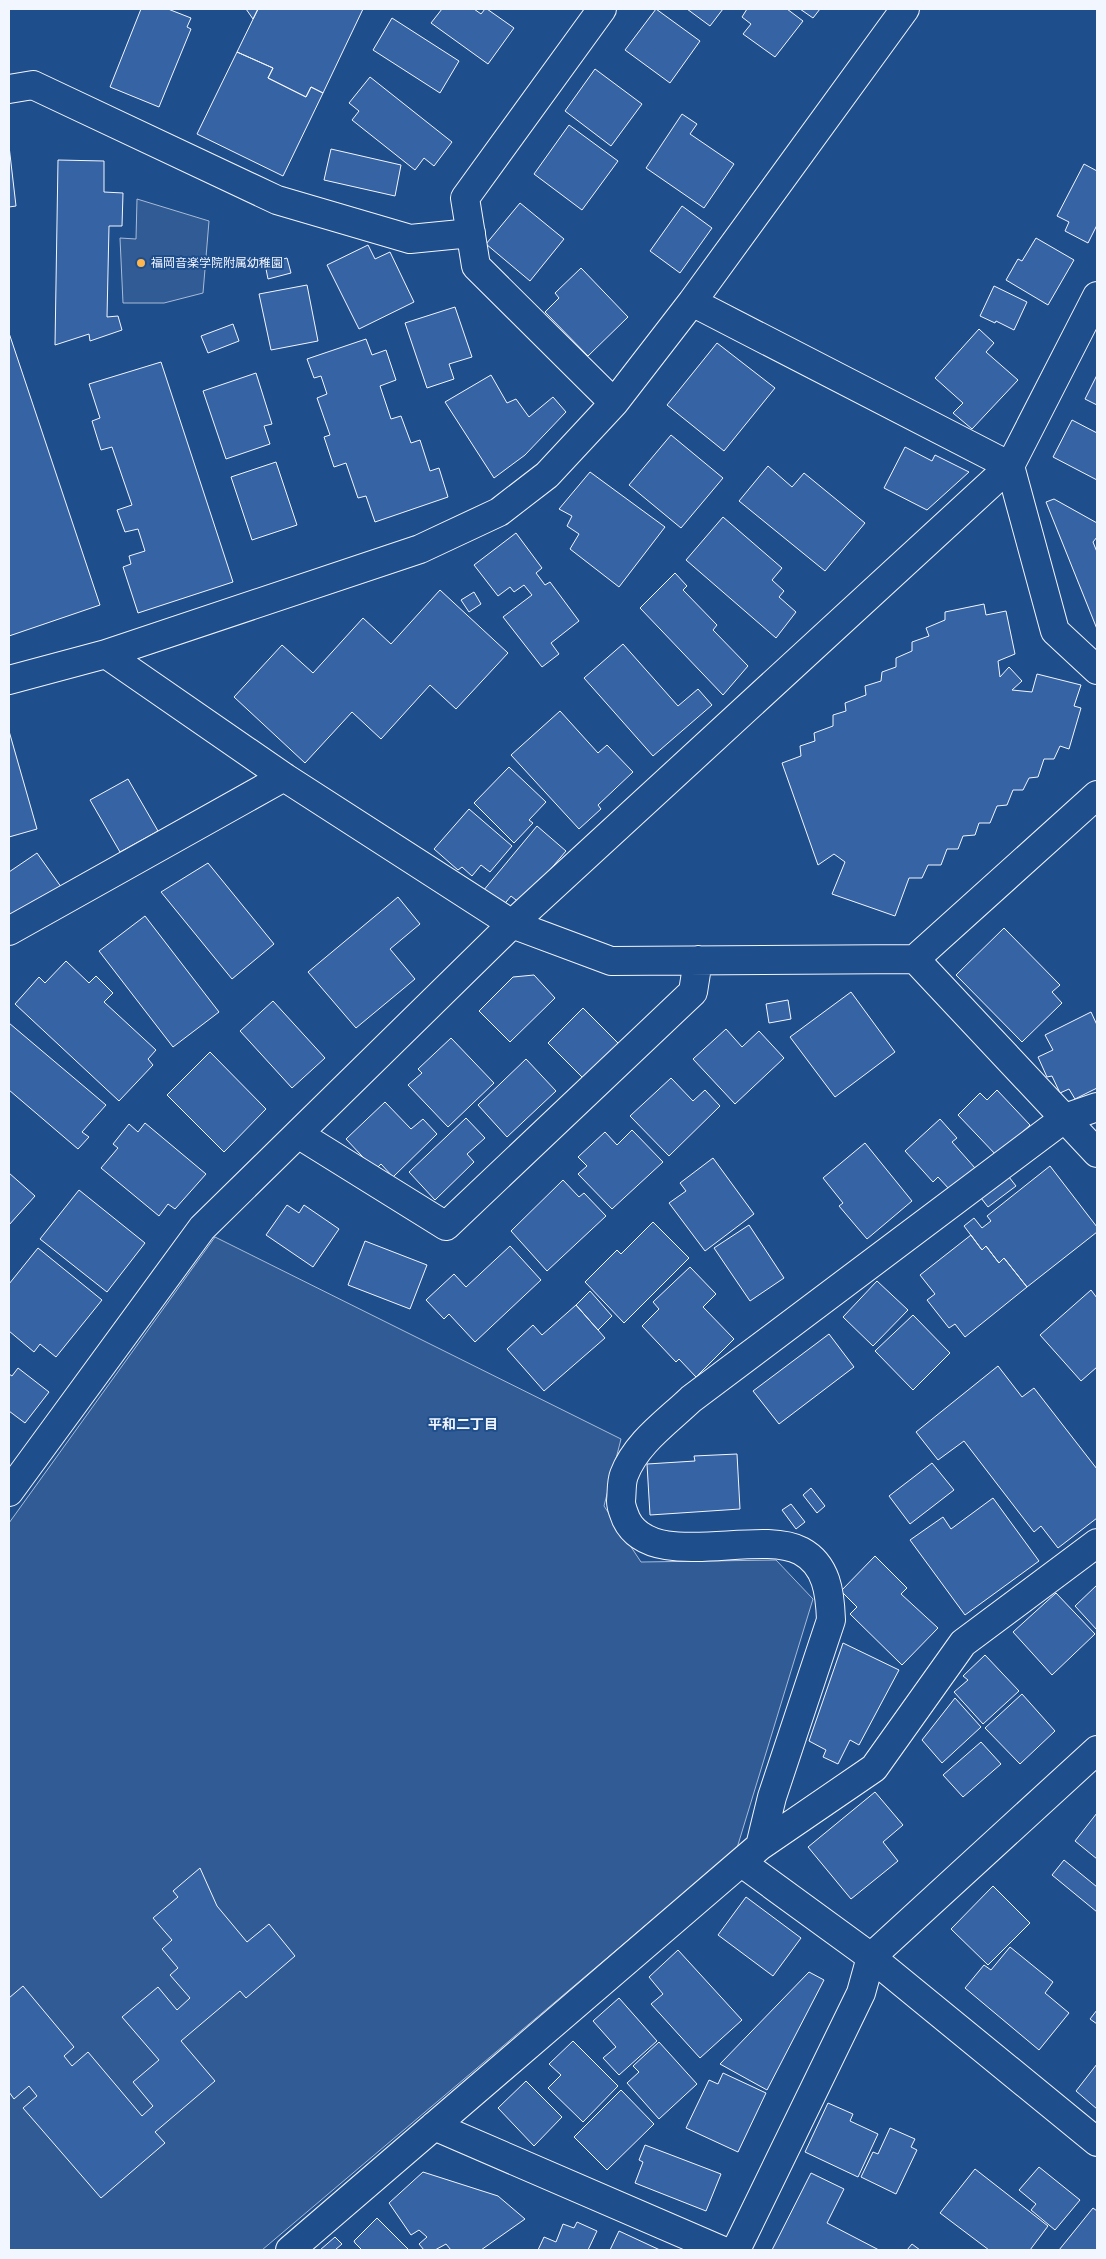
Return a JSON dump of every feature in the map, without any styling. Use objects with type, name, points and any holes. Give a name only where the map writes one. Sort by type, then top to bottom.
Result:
[{"type":"street","points":[[602,9],[465,198],[476,266],[614,403]]},
{"type":"street","points":[[9,680],[106,654],[420,549],[499,512],[548,475],[614,403],[692,302],[905,9]]},
{"type":"street","points":[[9,89],[33,85],[277,200],[410,239],[471,233]]},
{"type":"street","points":[[9,1492],[202,1228],[512,924],[1010,466],[1097,296]]},
{"type":"street","points":[[692,302],[1010,466],[1054,631],[1097,670]]},
{"type":"street","points":[[106,654],[284,777],[512,924],[611,961],[915,959],[1097,795]]},
{"type":"street","points":[[9,931],[284,777]]},
{"type":"street","points":[[915,959],[1097,1153]]},
{"type":"street","points":[[298,1134],[446,1226],[693,992],[698,960]]},
{"type":"street","points":[[751,1855],[831,1620],[830,1592],[820,1567],[802,1551],[781,1543],[678,1548],[642,1538],[629,1525],[621,1507],[624,1476],[641,1445],[691,1399],[1064,1118],[1097,1107]]},
{"type":"street","points":[[290,2250],[751,1855],[874,1768],[963,1643],[1097,1542]]},
{"type":"street","points":[[736,2250],[861,1993],[871,1957],[1097,1750]]},
{"type":"street","points":[[751,1855],[871,1957],[1097,2142]]},
{"type":"street","points":[[434,2126],[721,2250]]},
{"type":"shaded area","points":[[137,199],[209,221],[203,293],[164,303],[123,303],[120,238],[136,239]]},
{"type":"shaded area","points":[[215,1237],[621,1439],[604,1506],[641,1562],[776,1560],[813,1599],[737,1848],[262,2250],[9,2250],[9,1523]]},
{"type":"building","points":[[141,9],[168,9],[191,18],[187,27],[191,29],[159,107],[110,87]]},
{"type":"building","points":[[246,9],[258,9],[253,19]]},
{"type":"building","points":[[258,9],[363,9],[323,93],[311,87],[306,97],[268,78],[273,68],[237,52]]},
{"type":"building","points":[[442,9],[474,9],[481,14],[487,9],[514,28],[488,64],[431,23]]},
{"type":"building","points":[[656,9],[700,41],[670,83],[625,50]]},
{"type":"building","points":[[687,9],[723,9],[710,26]]},
{"type":"building","points":[[747,9],[787,9],[803,21],[775,57],[743,34],[751,24],[742,17]]},
{"type":"building","points":[[800,9],[820,9],[813,18]]},
{"type":"building","points":[[392,18],[459,61],[440,93],[373,50]]},
{"type":"building","points":[[237,52],[273,68],[268,78],[306,97],[311,87],[323,93],[283,176],[197,134]]},
{"type":"building","points":[[595,69],[642,104],[611,146],[565,111]]},
{"type":"building","points":[[370,77],[452,142],[434,166],[424,158],[415,170],[352,120],[359,111],[349,103]]},
{"type":"building","points":[[682,114],[697,124],[690,134],[734,164],[704,208],[646,168]]},
{"type":"building","points":[[569,125],[618,161],[582,210],[534,174]]},
{"type":"building","points":[[9,146],[16,206],[9,207]]},
{"type":"building","points":[[331,149],[401,165],[395,196],[324,180]]},
{"type":"building","points":[[58,160],[104,161],[104,192],[123,193],[122,226],[109,226],[107,317],[118,316],[122,330],[90,341],[89,334],[55,345]]},
{"type":"building","points":[[1084,164],[1097,171],[1097,225],[1088,243],[1065,231],[1069,222],[1057,216]]},
{"type":"building","points":[[520,203],[564,239],[530,281],[486,244]]},
{"type":"building","points":[[682,206],[712,228],[680,273],[650,251]]},
{"type":"building","points":[[1036,238],[1074,260],[1048,305],[1006,280],[1018,259],[1022,261]]},
{"type":"building","points":[[368,245],[375,259],[390,252],[414,302],[359,329],[327,265]]},
{"type":"building","points":[[287,258],[291,273],[268,279],[265,264]]},
{"type":"building","points":[[581,268],[628,317],[588,356],[545,312],[559,298],[555,293]]},
{"type":"building","points":[[307,285],[318,341],[271,350],[259,294]]},
{"type":"building","points":[[994,286],[1027,302],[1014,330],[980,316]]},
{"type":"building","points":[[455,307],[472,357],[449,364],[454,379],[427,388],[405,323]]},
{"type":"building","points":[[233,324],[239,341],[208,353],[201,336]]},
{"type":"building","points":[[979,329],[994,343],[986,352],[1018,380],[972,429],[953,413],[963,403],[935,378]]},
{"type":"building","points":[[9,333],[100,605],[9,636]]},
{"type":"building","points":[[366,339],[372,355],[386,350],[396,380],[380,386],[391,419],[401,416],[411,443],[420,440],[430,471],[439,468],[448,497],[375,522],[366,496],[358,498],[346,463],[334,467],[324,437],[330,435],[317,398],[327,394],[321,376],[314,378],[307,359]]},
{"type":"building","points":[[717,343],[775,388],[724,451],[667,405]]},
{"type":"building","points":[[161,362],[233,582],[138,613],[123,567],[131,564],[129,556],[145,551],[138,529],[125,532],[117,510],[132,505],[112,447],[101,450],[92,421],[100,418],[89,384]]},
{"type":"building","points":[[256,373],[272,424],[264,426],[270,444],[226,459],[203,391]]},
{"type":"building","points":[[491,375],[507,403],[516,399],[529,417],[553,397],[566,412],[525,455],[494,478],[445,402]]},
{"type":"building","points":[[1097,375],[1097,405],[1085,399]]},
{"type":"building","points":[[1072,420],[1097,433],[1097,480],[1053,457]]},
{"type":"building","points":[[671,435],[723,478],[681,528],[629,485]]},
{"type":"building","points":[[905,447],[932,461],[935,455],[969,472],[927,510],[884,488]]},
{"type":"building","points":[[276,462],[297,525],[252,540],[231,477]]},
{"type":"building","points":[[768,466],[792,487],[804,473],[865,523],[825,571],[739,501]]},
{"type":"building","points":[[590,472],[665,527],[619,587],[570,549],[579,534],[567,526],[572,516],[559,509]]},
{"type":"building","points":[[1054,499],[1097,523],[1097,537],[1093,542],[1097,552],[1097,629],[1046,502]]},
{"type":"building","points":[[723,517],[782,568],[772,580],[784,591],[779,597],[796,612],[776,638],[686,560]]},
{"type":"building","points":[[516,533],[542,568],[536,573],[545,585],[550,582],[579,621],[551,643],[559,654],[542,667],[503,617],[532,595],[524,585],[514,592],[510,587],[498,596],[474,565]]},
{"type":"building","points":[[675,573],[687,586],[683,590],[717,625],[713,630],[748,666],[723,695],[640,608]]},
{"type":"building","points":[[440,590],[508,653],[456,709],[430,685],[381,739],[352,712],[305,763],[234,697],[282,645],[313,673],[363,618],[391,644]]},
{"type":"building","points":[[474,592],[481,604],[469,612],[461,600]]},
{"type":"building","points":[[984,604],[986,615],[1006,611],[1015,654],[998,661],[1000,677],[1009,667],[1022,681],[1012,690],[1032,692],[1037,674],[1081,685],[1074,706],[1081,708],[1069,749],[1060,746],[1054,759],[1044,759],[1038,777],[1029,778],[1023,790],[1013,790],[1007,805],[997,806],[990,823],[979,823],[975,835],[963,836],[958,849],[947,849],[941,865],[928,865],[922,878],[909,878],[895,916],[832,894],[845,862],[834,854],[818,865],[782,763],[801,756],[800,746],[815,741],[814,733],[833,726],[833,715],[846,711],[845,703],[866,695],[865,686],[881,681],[882,672],[896,667],[896,658],[912,651],[912,642],[929,636],[926,628],[945,620],[945,612]]},
{"type":"building","points":[[623,644],[678,706],[698,689],[712,705],[653,756],[584,678]]},
{"type":"building","points":[[560,711],[598,753],[607,745],[633,772],[598,805],[601,809],[579,829],[511,755]]},
{"type":"building","points":[[9,731],[37,829],[9,837]]},
{"type":"building","points":[[509,767],[546,802],[529,820],[533,823],[514,843],[474,803]]},
{"type":"building","points":[[128,779],[158,831],[120,852],[90,800]]},
{"type":"building","points":[[469,809],[512,846],[490,872],[481,865],[472,876],[462,867],[458,870],[434,849]]},
{"type":"building","points":[[537,826],[566,851],[521,904],[511,896],[502,907],[483,891]]},
{"type":"building","points":[[37,853],[64,891],[9,929],[9,872]]},
{"type":"building","points":[[208,863],[274,944],[232,979],[161,892]]},
{"type":"building","points":[[398,897],[420,924],[390,949],[415,979],[356,1028],[308,972]]},
{"type":"building","points":[[145,916],[219,1012],[173,1047],[99,951]]},
{"type":"building","points":[[1004,928],[1060,985],[1052,992],[1062,1003],[1022,1042],[956,975]]},
{"type":"building","points":[[66,961],[89,983],[96,976],[113,993],[104,1002],[156,1050],[148,1059],[153,1065],[119,1101],[15,1004],[39,977],[45,983]]},
{"type":"building","points":[[534,975],[555,998],[510,1042],[479,1011],[513,977]]},
{"type":"building","points":[[851,992],[895,1052],[835,1097],[790,1037]]},
{"type":"building","points":[[788,1000],[791,1019],[769,1023],[766,1004]]},
{"type":"building","points":[[273,1001],[325,1058],[292,1088],[240,1031]]},
{"type":"building","points":[[583,1008],[622,1047],[587,1082],[548,1043]]},
{"type":"building","points":[[1091,1012],[1097,1025],[1097,1088],[1075,1099],[1069,1089],[1060,1093],[1052,1076],[1047,1077],[1038,1057],[1053,1050],[1045,1035]]},
{"type":"building","points":[[9,1023],[106,1105],[82,1132],[89,1137],[78,1149],[9,1090]]},
{"type":"building","points":[[726,1029],[742,1047],[759,1031],[784,1058],[735,1104],[693,1059]]},
{"type":"building","points":[[451,1038],[494,1083],[448,1127],[408,1085],[422,1073],[418,1069]]},
{"type":"building","points":[[210,1052],[266,1109],[224,1152],[167,1095]]},
{"type":"building","points":[[526,1059],[556,1091],[507,1137],[478,1105]]},
{"type":"building","points":[[671,1078],[693,1101],[705,1090],[720,1106],[669,1156],[630,1116]]},
{"type":"building","points":[[997,1090],[1030,1125],[997,1156],[958,1115],[980,1093],[987,1100]]},
{"type":"building","points":[[385,1102],[411,1129],[423,1119],[437,1134],[393,1177],[381,1164],[375,1170],[346,1139]]},
{"type":"building","points":[[466,1118],[485,1138],[467,1154],[474,1162],[435,1200],[409,1172]]},
{"type":"building","points":[[940,1119],[957,1138],[952,1142],[975,1168],[950,1190],[938,1177],[933,1182],[905,1151]]},
{"type":"building","points":[[145,1123],[206,1174],[175,1209],[168,1204],[159,1216],[101,1168],[118,1148],[113,1144],[129,1124],[138,1132]]},
{"type":"building","points":[[632,1130],[663,1162],[612,1209],[578,1174],[587,1166],[578,1157],[605,1132],[617,1145]]},
{"type":"building","points":[[865,1143],[912,1201],[867,1239],[839,1206],[843,1203],[823,1178]]},
{"type":"building","points":[[713,1158],[754,1214],[705,1251],[669,1203],[686,1191],[680,1183]]},
{"type":"building","points":[[1050,1166],[1097,1227],[1097,1232],[1027,1287],[1004,1258],[999,1263],[986,1246],[982,1250],[964,1226],[974,1218],[982,1228],[991,1221],[987,1216]]},
{"type":"building","points":[[9,1173],[35,1196],[9,1225]]},
{"type":"building","points":[[1009,1177],[1016,1186],[988,1207],[981,1198]]},
{"type":"building","points":[[563,1180],[579,1197],[584,1193],[606,1216],[547,1271],[511,1231]]},
{"type":"building","points":[[79,1190],[145,1243],[107,1292],[40,1239]]},
{"type":"building","points":[[287,1205],[299,1213],[304,1205],[339,1229],[313,1267],[266,1235]]},
{"type":"building","points":[[653,1222],[689,1258],[624,1323],[585,1282],[617,1250],[621,1254]]},
{"type":"building","points":[[749,1225],[784,1278],[750,1301],[714,1248]]},
{"type":"building","points":[[971,1235],[982,1250],[986,1246],[999,1263],[1004,1258],[1027,1287],[965,1337],[955,1324],[949,1328],[927,1300],[935,1294],[920,1275]]},
{"type":"building","points":[[365,1241],[427,1265],[410,1309],[348,1285]]},
{"type":"building","points":[[510,1246],[541,1280],[475,1342],[449,1314],[444,1319],[426,1300],[454,1274],[466,1287]]},
{"type":"building","points":[[38,1248],[102,1300],[56,1357],[40,1344],[34,1352],[9,1331],[9,1284]]},
{"type":"building","points":[[690,1267],[716,1294],[703,1307],[734,1339],[696,1377],[679,1359],[676,1362],[642,1326],[659,1309],[653,1302]]},
{"type":"building","points":[[877,1281],[908,1310],[873,1346],[843,1317]]},
{"type":"building","points":[[1091,1290],[1097,1298],[1097,1367],[1081,1381],[1040,1335]]},
{"type":"building","points":[[590,1291],[612,1316],[598,1330],[576,1305]]},
{"type":"building","points":[[576,1305],[605,1338],[544,1391],[507,1349],[533,1325],[542,1335]]},
{"type":"building","points":[[913,1315],[950,1353],[913,1390],[875,1351]]},
{"type":"building","points":[[829,1334],[854,1367],[779,1424],[753,1391]]},
{"type":"building","points":[[998,1366],[1022,1397],[1034,1388],[1097,1469],[1097,1518],[1058,1548],[1041,1526],[1034,1532],[964,1441],[938,1460],[916,1432]]},
{"type":"building","points":[[18,1368],[49,1392],[25,1423],[9,1411],[9,1374],[12,1376]]},
{"type":"building","points":[[737,1454],[740,1509],[650,1515],[647,1464],[695,1461],[694,1456]]},
{"type":"building","points":[[932,1463],[954,1490],[910,1524],[889,1496]]},
{"type":"building","points":[[811,1488],[825,1506],[817,1513],[803,1495]]},
{"type":"building","points":[[993,1498],[1039,1561],[965,1615],[910,1540],[943,1517],[951,1529]]},
{"type":"building","points":[[791,1504],[805,1522],[796,1529],[782,1510]]},
{"type":"building","points":[[875,1556],[907,1588],[901,1594],[938,1628],[902,1665],[850,1614],[857,1607],[841,1591]]},
{"type":"building","points":[[1097,1585],[1097,1630],[1075,1606]]},
{"type":"building","points":[[1056,1593],[1095,1634],[1052,1675],[1013,1632]]},
{"type":"building","points":[[843,1643],[899,1670],[859,1745],[850,1740],[838,1764],[823,1757],[826,1750],[809,1741]]},
{"type":"building","points":[[985,1655],[1019,1691],[983,1724],[954,1692],[968,1680],[963,1676]]},
{"type":"building","points":[[1022,1694],[1055,1731],[1020,1764],[985,1728]]},
{"type":"building","points":[[955,1698],[981,1727],[942,1763],[922,1740]]},
{"type":"building","points":[[981,1742],[1001,1764],[963,1797],[943,1775]]},
{"type":"building","points":[[875,1792],[903,1825],[883,1842],[898,1861],[851,1899],[808,1847]]},
{"type":"building","points":[[1097,1813],[1097,1859],[1075,1841]]},
{"type":"building","points":[[1064,1860],[1097,1887],[1097,1912],[1052,1875]]},
{"type":"building","points":[[200,1868],[217,1906],[247,1942],[269,1924],[295,1956],[246,1998],[240,1991],[181,2041],[215,2081],[155,2132],[165,2143],[101,2198],[23,2108],[37,2096],[29,2086],[14,2099],[9,2092],[9,1998],[23,1986],[74,2047],[64,2056],[72,2066],[88,2052],[142,2116],[153,2106],[133,2082],[159,2060],[122,2017],[158,1987],[177,2010],[190,1998],[170,1975],[178,1968],[162,1949],[172,1940],[153,1918],[178,1897],[173,1891]]},
{"type":"building","points":[[993,1886],[1030,1923],[988,1965],[951,1929]]},
{"type":"building","points":[[746,1897],[801,1938],[773,1976],[718,1935]]},
{"type":"building","points":[[1010,1947],[1053,1982],[1045,1993],[1069,2013],[1039,2050],[965,1988],[984,1965],[991,1970]]},
{"type":"building","points":[[678,1950],[742,2020],[700,2058],[651,2004],[663,1994],[649,1977]]},
{"type":"building","points":[[809,1972],[824,1980],[767,2090],[720,2064]]},
{"type":"building","points":[[619,1998],[657,2041],[619,2075],[603,2058],[616,2047],[593,2021]]},
{"type":"building","points":[[1097,2010],[1097,2024],[1090,2019]]},
{"type":"building","points":[[573,2041],[618,2086],[583,2122],[548,2088],[561,2075],[549,2064]]},
{"type":"building","points":[[659,2042],[697,2084],[659,2119],[627,2083],[639,2072],[633,2066]]},
{"type":"building","points":[[1097,2064],[1097,2109],[1076,2091]]},
{"type":"building","points":[[723,2073],[766,2093],[738,2152],[686,2128],[709,2080],[718,2084]]},
{"type":"building","points":[[526,2081],[562,2117],[534,2146],[498,2108]]},
{"type":"building","points":[[621,2090],[654,2124],[607,2170],[574,2137]]},
{"type":"building","points":[[828,2103],[853,2114],[850,2121],[878,2134],[858,2177],[805,2152]]},
{"type":"building","points":[[890,2128],[915,2139],[911,2147],[917,2150],[896,2194],[861,2177],[873,2152],[878,2154]]},
{"type":"building","points":[[645,2145],[721,2174],[706,2211],[635,2183],[643,2162],[639,2160]]},
{"type":"building","points":[[1039,2167],[1080,2200],[1055,2230],[1031,2210],[1036,2204],[1019,2190]]},
{"type":"building","points":[[975,2169],[1048,2226],[1030,2250],[989,2250],[940,2213]]},
{"type":"building","points":[[423,2172],[498,2196],[525,2219],[481,2250],[451,2250],[446,2244],[435,2250],[424,2250],[419,2244],[427,2237],[419,2230],[411,2235],[389,2203]]},
{"type":"building","points":[[811,2173],[844,2189],[827,2223],[879,2250],[772,2250]]},
{"type":"building","points":[[1093,2208],[1097,2211],[1097,2250],[1059,2250]]},
{"type":"building","points":[[377,2218],[409,2250],[362,2250],[355,2243],[354,2241]]},
{"type":"building","points":[[577,2222],[597,2231],[588,2250],[538,2250],[544,2237],[556,2242],[563,2224],[574,2228]]},
{"type":"building","points":[[619,2231],[660,2250],[610,2250]]},
{"type":"building","points":[[335,2237],[342,2244],[335,2250],[320,2250]]},
{"type":"building","points":[[912,2244],[920,2250],[907,2250]]},
{"type":"place","name":"福岡音楽学院附属幼稚園","points":[[141,263]]},
{"type":"district","name":"平和二丁目","points":[[463,1424]]}]
